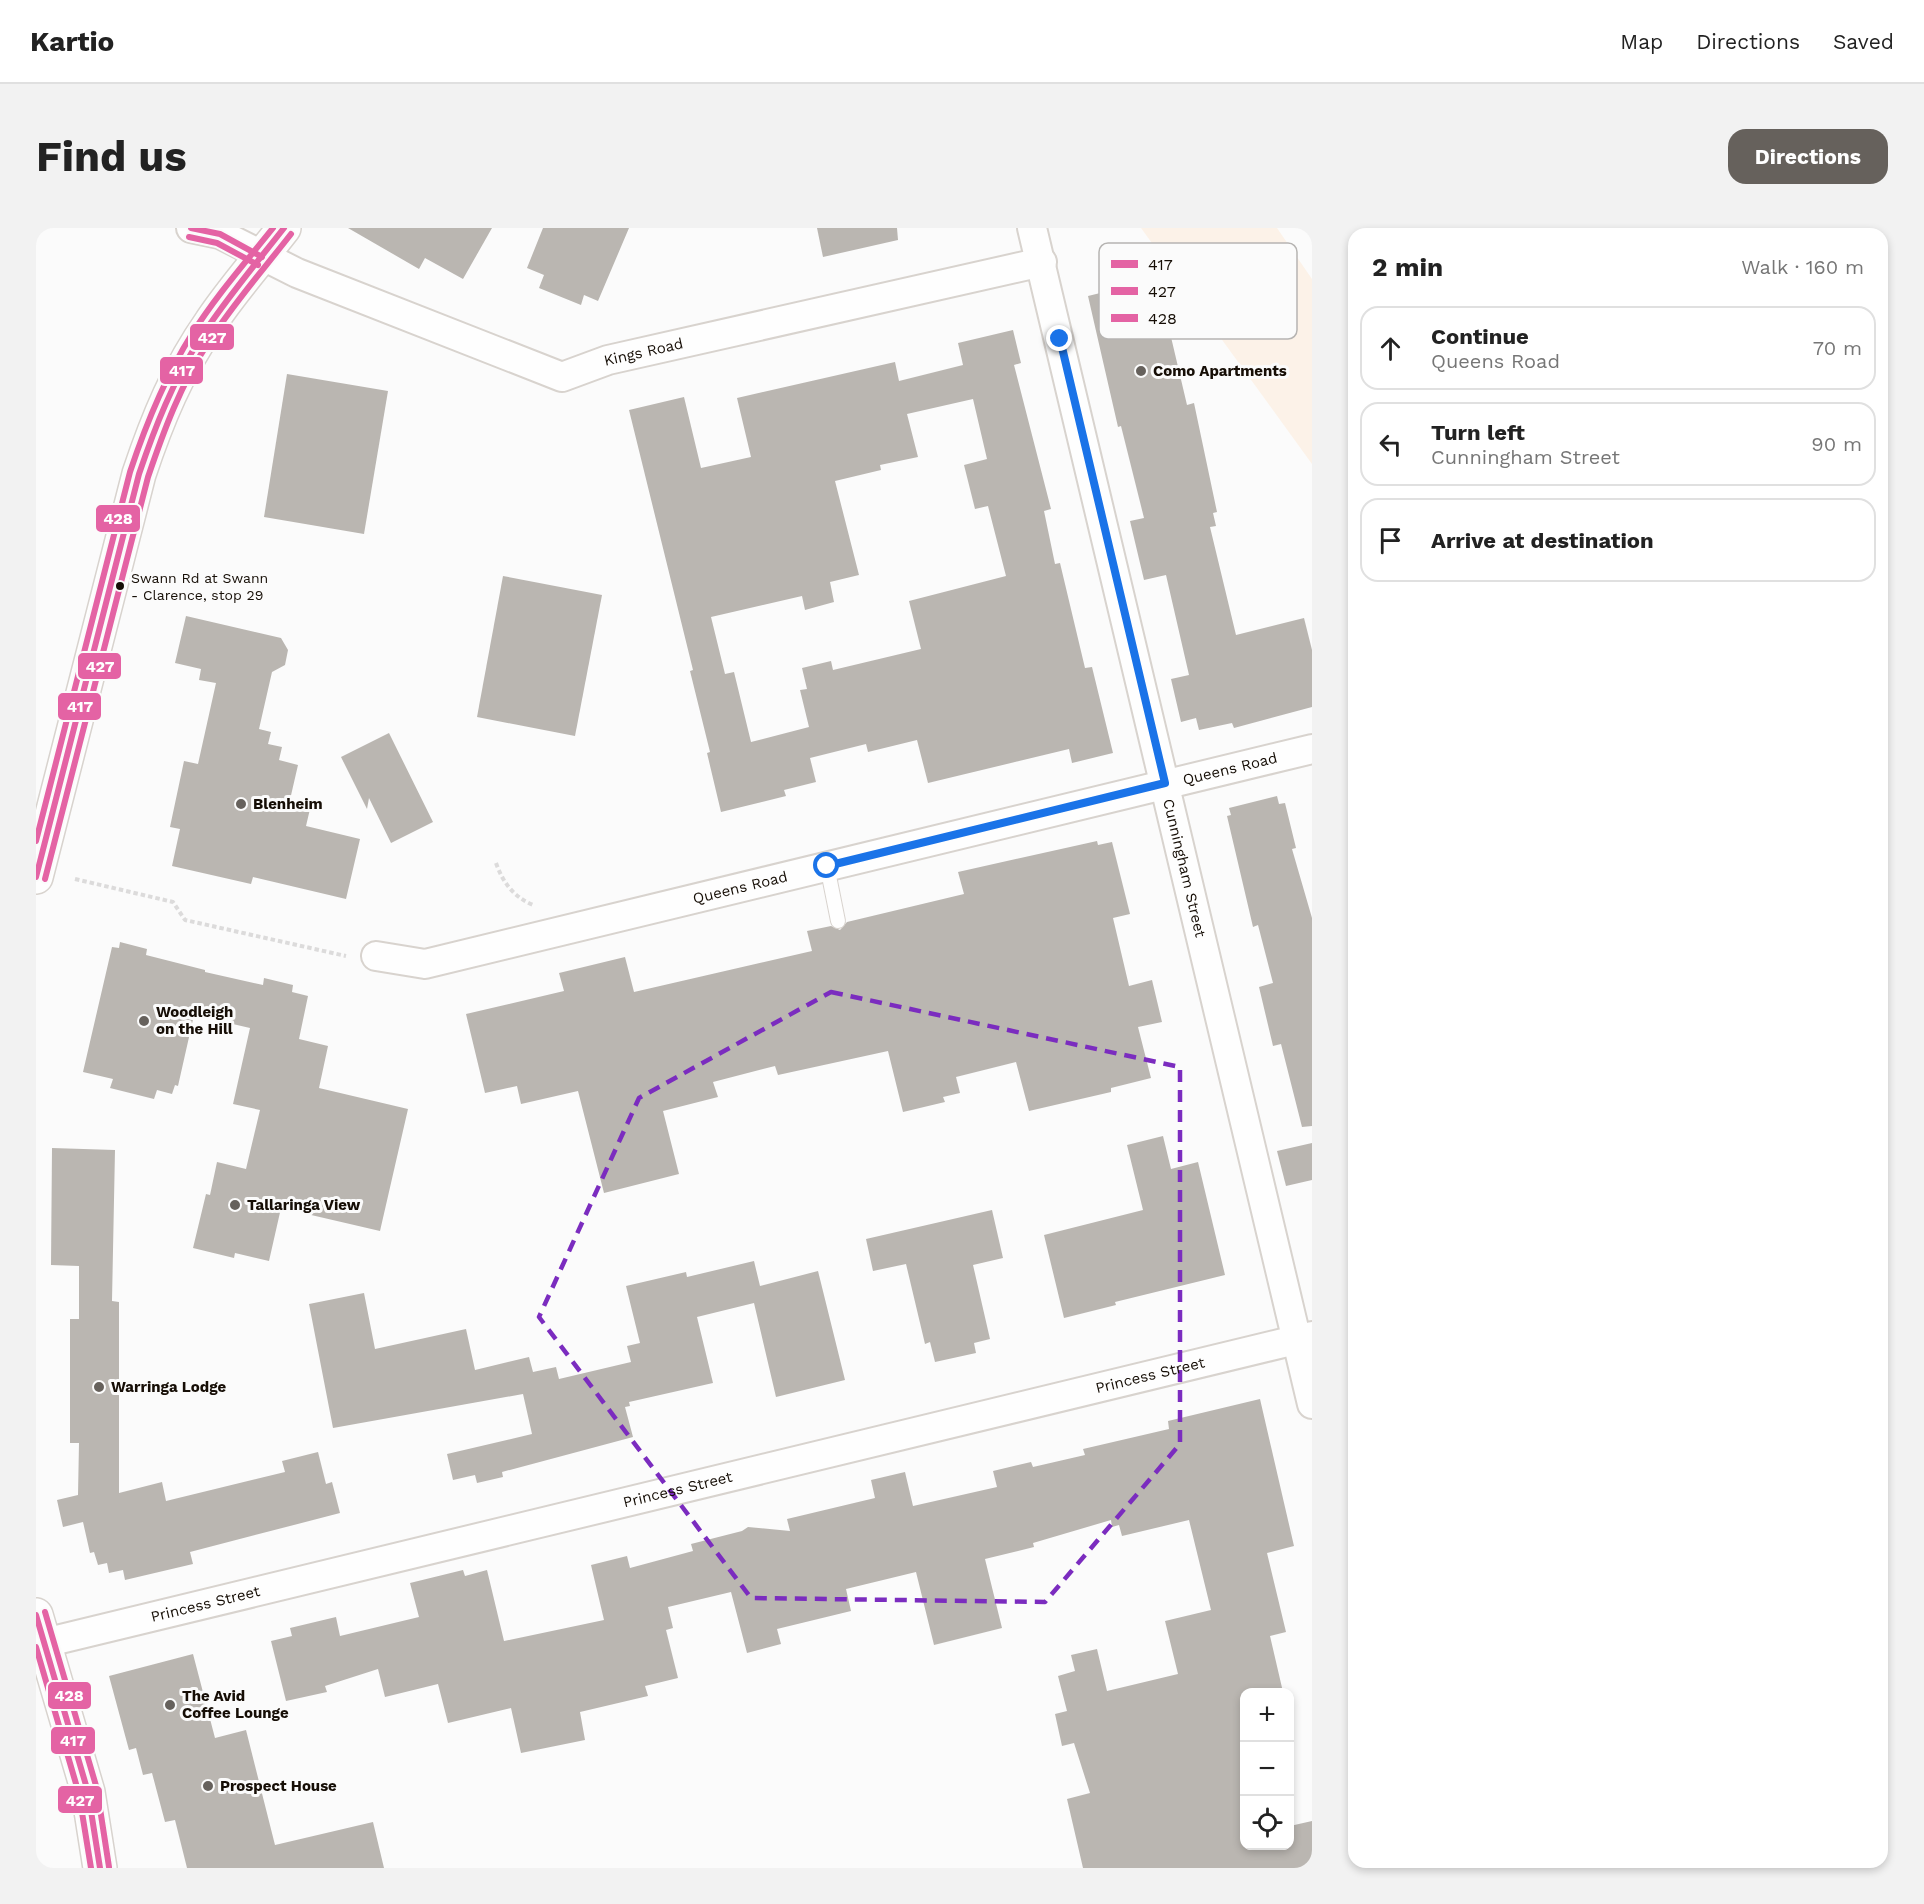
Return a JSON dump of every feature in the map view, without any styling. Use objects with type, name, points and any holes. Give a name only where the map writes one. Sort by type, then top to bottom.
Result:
[{"type":"main road","points":[[36,877],[136,486],[155,427],[171,389],[212,320],[284,228]]},
{"type":"main road","points":[[40,1629],[87,1792],[100,1868]]},
{"type":"street","name":"Kings Road","points":[[191,228],[220,234],[262,257],[562,377],[608,360],[1042,262]]},
{"type":"street","name":"Cunningham Street","points":[[1032,228],[1042,262],[1165,783],[1304,1338],[1312,1404]]},
{"type":"street","name":"Queens Road","points":[[376,956],[425,964],[1312,749]]},
{"type":"street","name":"Princess Street","points":[[40,1629],[1304,1338]]},
{"type":"lane","points":[[827,866],[838,921]]},
{"type":"path","points":[[496,864],[502,879],[520,900],[537,906]]},
{"type":"path","points":[[75,879],[173,902],[185,920],[342,956]]},
{"type":"highlighted area","points":[[831,992],[1180,1067],[1180,1444],[1045,1602],[751,1598],[539,1317],[639,1098]]},
{"type":"shaded area","points":[[1141,228],[1277,228],[1287,243],[1152,243]]},
{"type":"shaded area","points":[[1297,257],[1312,279],[1312,464],[1221,339],[1297,339]]},
{"type":"building","points":[[348,228],[492,228],[463,279],[425,258],[419,269]]},
{"type":"building","points":[[543,228],[629,228],[598,301],[584,295],[581,305],[539,288],[544,275],[527,268]]},
{"type":"building","points":[[817,228],[897,228],[898,240],[823,257]]},
{"type":"building","points":[[1099,293],[1099,339],[1171,339],[1187,405],[1194,403],[1217,512],[1213,513],[1216,526],[1210,527],[1236,635],[1304,618],[1312,650],[1312,707],[1234,728],[1232,723],[1199,730],[1196,718],[1181,722],[1171,679],[1189,675],[1166,575],[1144,580],[1130,521],[1144,518],[1121,426],[1118,427],[1088,296]]},
{"type":"building","points":[[1013,330],[1021,363],[1014,365],[1051,509],[1044,511],[1055,564],[1060,563],[1085,668],[1092,667],[1113,753],[1072,763],[1069,749],[928,783],[917,740],[868,752],[866,744],[810,758],[816,782],[784,790],[786,796],[721,812],[707,753],[710,752],[690,671],[693,670],[629,410],[684,397],[701,468],[751,457],[737,398],[895,362],[899,381],[963,365],[958,343]],"holes":[[[973,399],[987,459],[964,465],[975,509],[988,506],[1006,576],[909,601],[921,649],[833,670],[831,661],[802,668],[807,689],[800,690],[809,727],[751,742],[734,672],[725,674],[711,617],[802,596],[805,610],[834,602],[830,582],[859,575],[835,481],[881,470],[880,465],[918,457],[907,414]]]},
{"type":"building","points":[[287,374],[388,391],[364,534],[264,517]]},
{"type":"building","points":[[503,576],[602,595],[575,736],[477,717]]},
{"type":"building","name":"Blenheim","points":[[186,616],[281,638],[288,650],[285,665],[272,672],[259,729],[271,732],[268,744],[282,747],[279,760],[298,765],[289,804],[310,809],[306,826],[360,839],[346,899],[253,877],[251,884],[172,866],[180,829],[170,827],[184,761],[198,764],[216,683],[199,680],[201,669],[175,663]]},
{"type":"building","points":[[389,733],[433,822],[391,843],[369,798],[367,809],[341,757]]},
{"type":"building","points":[[1277,796],[1279,804],[1285,803],[1296,848],[1292,849],[1312,918],[1312,1126],[1302,1127],[1281,1044],[1273,1046],[1259,987],[1273,983],[1258,925],[1253,927],[1227,816],[1231,815],[1229,808]]},
{"type":"building","points":[[1097,841],[1098,845],[1112,842],[1130,914],[1113,918],[1129,986],[1152,980],[1162,1022],[1138,1027],[1151,1078],[1111,1088],[1111,1092],[1029,1111],[1016,1062],[956,1077],[960,1093],[943,1097],[945,1102],[903,1112],[888,1051],[778,1075],[775,1066],[713,1082],[718,1097],[663,1111],[679,1174],[604,1193],[578,1091],[521,1104],[517,1086],[485,1093],[466,1014],[564,991],[559,973],[625,957],[634,992],[812,951],[807,931],[831,926],[840,930],[847,922],[964,894],[958,872]]},
{"type":"building","points":[[120,942],[147,949],[146,955],[205,970],[205,972],[263,985],[264,978],[293,985],[292,992],[308,996],[299,1039],[328,1046],[319,1088],[408,1109],[380,1231],[281,1208],[269,1261],[235,1253],[234,1258],[193,1248],[206,1194],[210,1195],[217,1162],[246,1169],[260,1110],[233,1104],[250,1028],[194,1015],[178,1086],[175,1085],[172,1094],[157,1090],[154,1099],[110,1088],[113,1079],[83,1072],[112,947],[119,948]]},
{"type":"building","points":[[1163,1136],[1171,1169],[1198,1162],[1225,1275],[1115,1302],[1116,1305],[1064,1318],[1044,1235],[1143,1210],[1127,1145]]},
{"type":"building","points":[[1312,1143],[1312,1180],[1286,1186],[1277,1151]]},
{"type":"building","points":[[52,1148],[115,1150],[112,1301],[119,1302],[119,1493],[162,1482],[166,1501],[285,1472],[282,1461],[318,1452],[326,1484],[332,1482],[340,1513],[190,1552],[193,1564],[125,1580],[123,1570],[109,1573],[107,1563],[98,1565],[94,1552],[90,1553],[83,1522],[63,1527],[57,1500],[78,1495],[79,1443],[70,1443],[70,1319],[79,1319],[79,1266],[51,1265]]},
{"type":"building","points":[[992,1210],[1003,1258],[973,1265],[990,1339],[974,1343],[976,1353],[935,1362],[930,1342],[925,1344],[906,1264],[873,1271],[866,1239]]},
{"type":"building","points":[[754,1261],[760,1286],[818,1271],[845,1380],[776,1397],[754,1303],[697,1317],[713,1383],[629,1402],[630,1406],[625,1407],[633,1437],[502,1472],[503,1477],[477,1483],[475,1475],[453,1480],[447,1454],[532,1434],[523,1394],[333,1428],[309,1304],[364,1293],[375,1349],[466,1329],[475,1370],[529,1357],[533,1372],[556,1367],[559,1379],[631,1362],[627,1346],[640,1343],[626,1286],[686,1272],[687,1277]]},
{"type":"building","points":[[1260,1399],[1294,1546],[1267,1553],[1286,1632],[1270,1636],[1282,1688],[1240,1688],[1240,1850],[1294,1850],[1294,1825],[1312,1821],[1312,1868],[1083,1868],[1067,1799],[1090,1793],[1074,1743],[1062,1746],[1055,1714],[1067,1711],[1058,1676],[1075,1671],[1071,1655],[1097,1649],[1107,1691],[1178,1674],[1165,1621],[1211,1610],[1189,1520],[1122,1536],[1119,1525],[1112,1527],[1111,1520],[1033,1543],[1034,1547],[985,1559],[1002,1628],[934,1645],[916,1572],[846,1589],[851,1611],[777,1629],[781,1644],[747,1653],[731,1592],[668,1607],[673,1628],[666,1630],[678,1678],[645,1686],[648,1696],[580,1712],[585,1740],[521,1753],[511,1708],[448,1723],[438,1684],[385,1697],[378,1669],[325,1686],[327,1692],[286,1701],[271,1641],[292,1636],[290,1628],[336,1617],[340,1636],[419,1617],[410,1583],[463,1570],[465,1576],[487,1570],[504,1641],[604,1620],[591,1565],[627,1556],[630,1568],[693,1551],[691,1544],[742,1531],[748,1527],[790,1531],[787,1519],[875,1498],[871,1480],[905,1472],[913,1506],[997,1487],[993,1471],[1031,1462],[1033,1467],[1085,1455],[1083,1449],[1169,1429],[1168,1421]]},
{"type":"building","points":[[193,1654],[215,1738],[246,1730],[275,1845],[373,1822],[384,1868],[187,1868],[175,1820],[165,1822],[152,1773],[143,1775],[136,1748],[129,1750],[109,1676]]},
{"type":"transit line","name":"417","points":[[191,228],[220,234],[262,257]]},
{"type":"transit line","name":"428","points":[[36,841],[130,472],[143,436],[182,350],[221,293],[273,228]]},
{"type":"transit line","name":"417","points":[[36,877],[139,474],[151,439],[173,388],[200,339],[230,296],[284,228]]},
{"type":"transit line","name":"427","points":[[45,879],[148,477],[167,425],[181,391],[208,343],[291,234]]},
{"type":"transit line","name":"427","points":[[189,237],[217,243],[258,265]]},
{"type":"transit line","name":"428","points":[[45,1612],[97,1789],[109,1867]]},
{"type":"transit line","name":"417","points":[[36,1615],[88,1792],[100,1868]]},
{"type":"transit line","name":"427","points":[[36,1647],[79,1794],[91,1868]]},
{"type":"place","name":"Como Apartments","points":[[1141,371]]},
{"type":"place","name":"Swann Rd at Swann - Clarence, stop 29","points":[[120,586]]},
{"type":"place","name":"Blenheim","points":[[241,804]]},
{"type":"place","name":"Woodleigh on the Hill","points":[[144,1021]]},
{"type":"place","name":"Tallaringa View","points":[[235,1205]]},
{"type":"place","name":"Warringa Lodge","points":[[99,1387]]},
{"type":"place","name":"The Avid Coffee Lounge","points":[[170,1705]]},
{"type":"place","name":"Prospect House","points":[[208,1786]]},
{"type":"route","points":[[827,866],[1165,783],[1060,339]]}]
